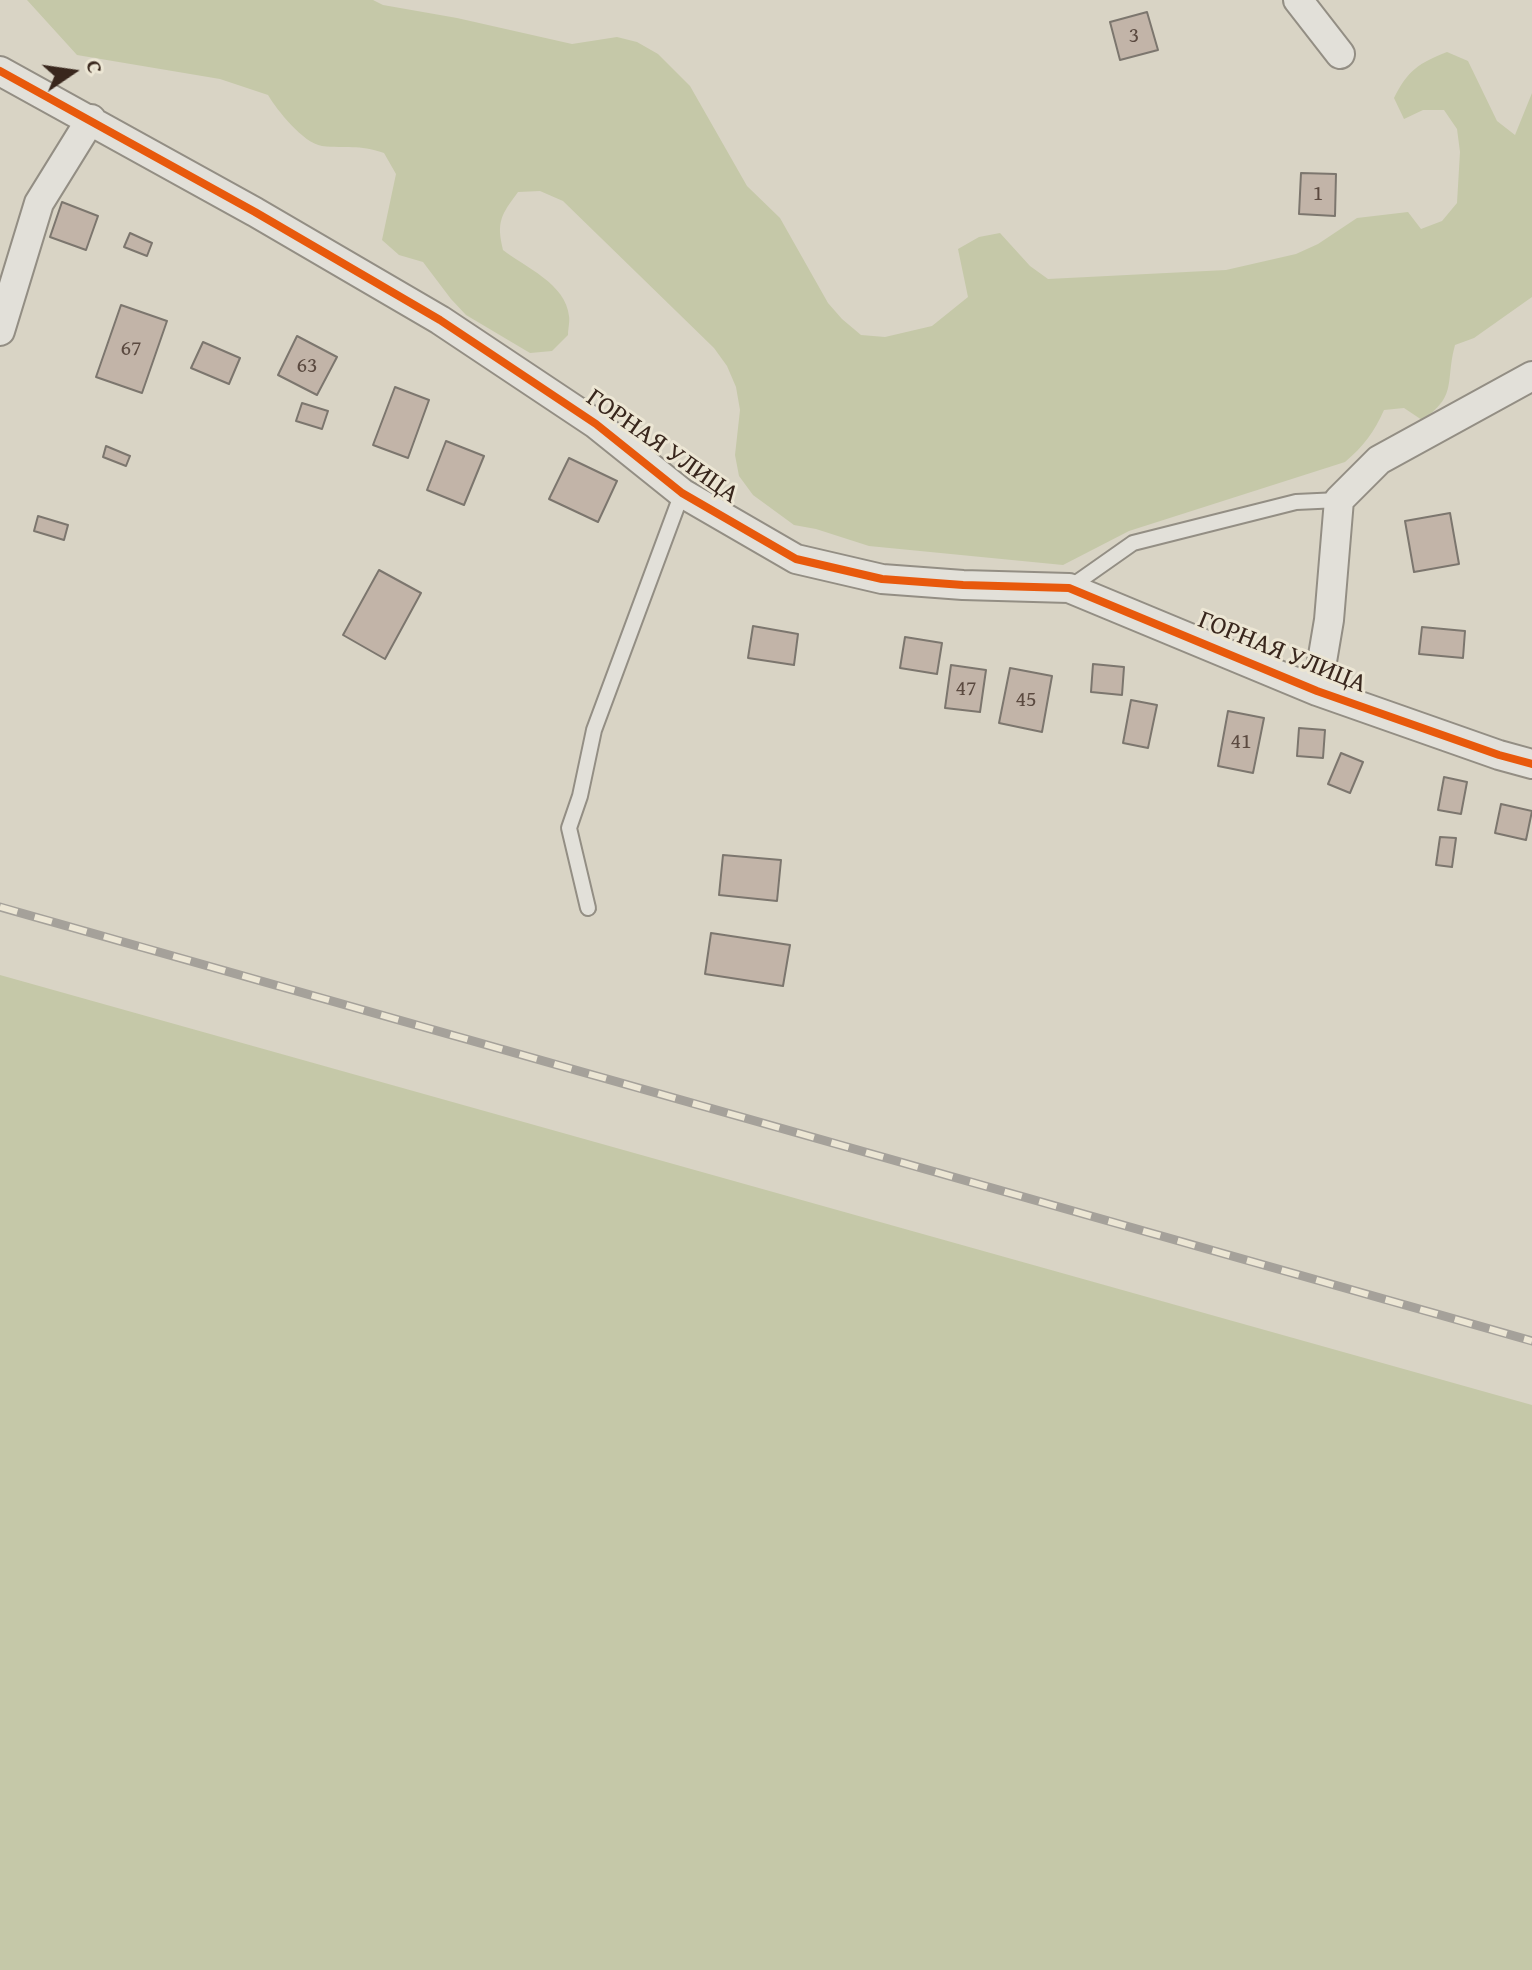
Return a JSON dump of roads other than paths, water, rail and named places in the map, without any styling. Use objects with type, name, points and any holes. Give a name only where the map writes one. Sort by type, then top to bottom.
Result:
[{"type":"street","points":[[1298,0],[1340,54]]},
{"type":"street","name":"ГОРНАЯ УЛИЦА","points":[[0,71],[91,119],[440,320],[596,424],[682,493],[796,559],[882,579],[1069,588],[1317,691],[1532,764]]},
{"type":"street","points":[[0,331],[39,203],[91,119]]},
{"type":"street","points":[[1317,691],[1329,620],[1339,500],[1379,460],[1532,376]]},
{"type":"lane","points":[[588,908],[569,828],[580,796],[594,730],[682,493]]},
{"type":"lane","points":[[1069,588],[1133,543],[1296,502],[1339,500]]},
{"type":"railway","points":[[0,907],[1532,1341]]}]
